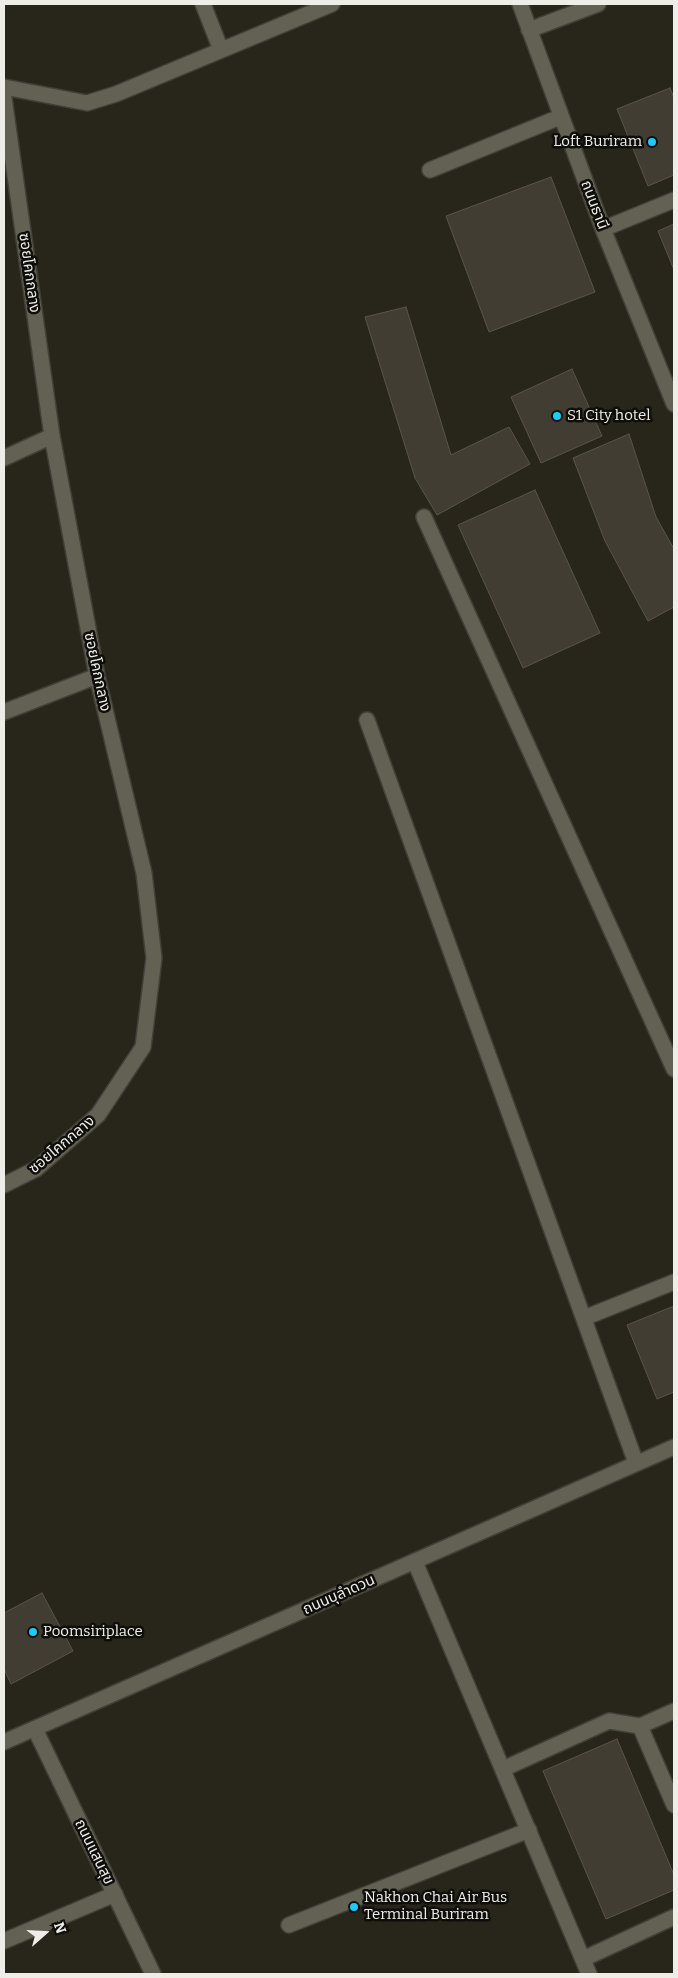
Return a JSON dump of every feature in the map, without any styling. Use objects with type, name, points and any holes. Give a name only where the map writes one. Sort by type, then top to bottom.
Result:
[{"type":"street","points":[[203,4],[221,50]]},
{"type":"street","points":[[4,87],[87,103],[116,94],[332,4]]},
{"type":"street","name":"ถนนธานี","points":[[520,4],[560,117],[603,229],[674,404]]},
{"type":"street","points":[[528,30],[598,4]]},
{"type":"street","name":"ซอยโคกกลาง","points":[[4,98],[52,436],[97,676],[144,873],[154,958],[143,1047],[98,1115],[36,1169],[4,1185]]},
{"type":"street","points":[[430,170],[560,117]]},
{"type":"street","points":[[603,229],[674,200]]},
{"type":"street","points":[[4,458],[52,436]]},
{"type":"street","points":[[424,517],[674,1069]]},
{"type":"street","points":[[4,712],[97,676]]},
{"type":"street","points":[[367,720],[636,1464]]},
{"type":"street","points":[[584,1318],[674,1282]]},
{"type":"street","name":"ถนนบุลำดวน","points":[[5,1740],[35,1729],[674,1447]]},
{"type":"street","points":[[415,1562],[590,1974]]},
{"type":"street","points":[[502,1769],[609,1720],[640,1726],[674,1711]]},
{"type":"street","points":[[640,1726],[674,1805]]},
{"type":"street","name":"ถนนแสนสุข","points":[[35,1729],[153,1974]]},
{"type":"street","points":[[289,1925],[528,1830]]},
{"type":"street","points":[[4,1941],[115,1894]]},
{"type":"street","points":[[583,1959],[674,1917]]},
{"type":"building","name":"Loft Buriram","points":[[670,88],[674,98],[674,175],[648,186],[617,109]]},
{"type":"building","points":[[551,177],[595,292],[489,332],[446,216]]},
{"type":"building","points":[[674,224],[674,270],[658,231]]},
{"type":"building","points":[[406,307],[451,455],[509,427],[530,464],[437,515],[415,478],[365,317]]},
{"type":"building","name":"S1 City hotel","points":[[572,369],[602,436],[541,463],[511,397]]},
{"type":"building","points":[[629,434],[656,517],[674,549],[674,607],[648,621],[605,541],[573,458]]},
{"type":"building","points":[[535,490],[600,633],[523,668],[458,525]]},
{"type":"building","points":[[674,1306],[674,1392],[657,1399],[627,1325]]},
{"type":"building","name":"Poomsiriplace","points":[[42,1593],[73,1651],[11,1684],[4,1669],[4,1613]]},
{"type":"building","points":[[617,1739],[674,1875],[674,1890],[606,1919],[543,1771]]},
{"type":"place","name":"Loft Buriram","points":[[652,142]]},
{"type":"place","name":"S1 City hotel","points":[[557,416]]},
{"type":"place","name":"Poomsiriplace","points":[[33,1632]]},
{"type":"place","name":"Nakhon Chai Air Bus Terminal Buriram","points":[[354,1907]]}]
